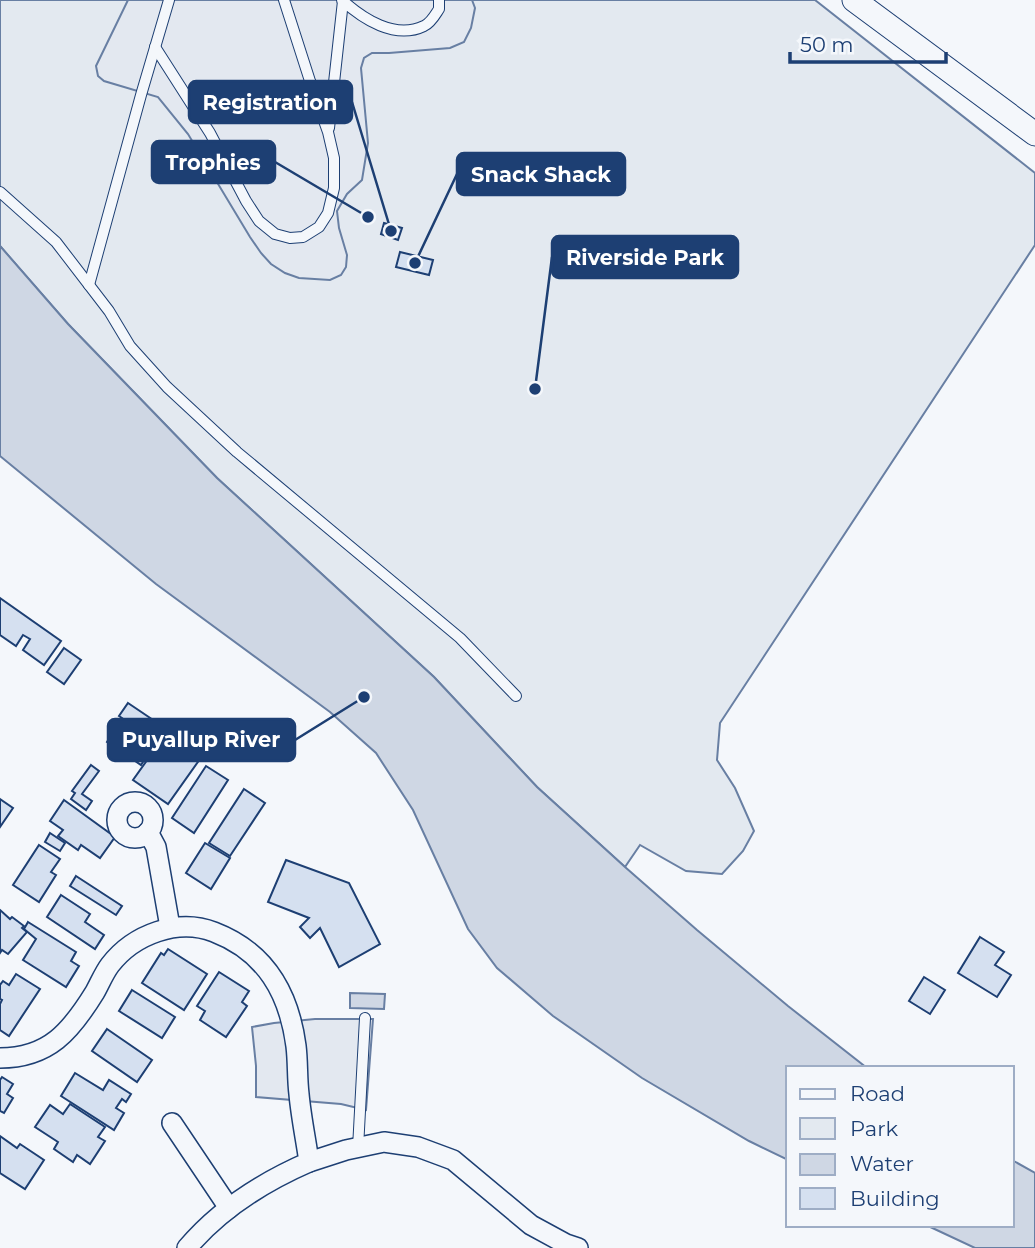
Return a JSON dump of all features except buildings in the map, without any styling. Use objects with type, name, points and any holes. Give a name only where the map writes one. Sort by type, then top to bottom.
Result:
[{"type":"street","points":[[854,0],[1035,134]]},
{"type":"street","points":[[148,832],[156,847],[170,927]]},
{"type":"street","points":[[0,1058],[20,1057],[36,1052],[63,1035],[94,993],[110,965],[127,947],[170,927],[206,929],[231,939],[259,961],[277,983],[286,1003],[296,1045],[299,1095],[309,1162]]},
{"type":"street","points":[[172,1123],[229,1208]]},
{"type":"street","points":[[187,1248],[229,1208],[285,1172],[309,1162],[384,1142],[418,1147],[453,1160],[531,1225],[579,1248]]},
{"type":"lane","points":[[89,285],[169,0]]},
{"type":"lane","points":[[155,47],[210,133],[259,221],[275,234],[290,238],[303,237],[319,227],[328,213],[334,188],[334,158],[328,132],[284,0]]},
{"type":"lane","points":[[328,132],[342,1],[376,24],[408,31],[432,20],[439,9],[439,0]]},
{"type":"lane","points":[[0,192],[56,242],[109,311],[130,346],[167,387],[237,452],[460,638],[516,696]]},
{"type":"lane","points":[[358,1148],[365,1018]]},
{"type":"green space","points":[[0,0],[815,0],[1035,173],[1035,245],[720,723],[717,760],[735,788],[754,831],[743,851],[722,874],[686,871],[640,845],[625,867],[537,787],[434,677],[217,478],[68,324],[0,246]]},
{"type":"shaded area","points":[[128,0],[472,0],[475,8],[471,28],[464,42],[450,48],[372,53],[364,58],[361,68],[368,143],[362,180],[347,194],[337,211],[347,255],[346,267],[341,275],[330,280],[299,278],[271,264],[250,237],[188,134],[158,97],[104,81],[98,76],[96,66]]},
{"type":"shaded area","points":[[315,1019],[373,1019],[366,1110],[341,1104],[256,1097],[252,1027]]},
{"type":"water","points":[[0,246],[68,324],[217,478],[434,677],[537,787],[697,930],[864,1066],[786,1066],[786,1159],[749,1141],[642,1078],[553,1016],[497,968],[468,929],[413,810],[376,753],[330,712],[156,584],[0,456]]},
{"type":"water","points":[[350,993],[385,994],[384,1009],[350,1008]]},
{"type":"water","points":[[1014,1161],[1035,1173],[1035,1248],[975,1248],[930,1227],[1014,1227]]},
{"type":"place","name":"Trophies","points":[[368,217]]},
{"type":"place","name":"Registration","points":[[391,231]]},
{"type":"place","name":"Snack Shack","points":[[415,263]]},
{"type":"place","name":"Riverside Park","points":[[535,389]]},
{"type":"place","name":"Puyallup River","points":[[364,697]]}]
